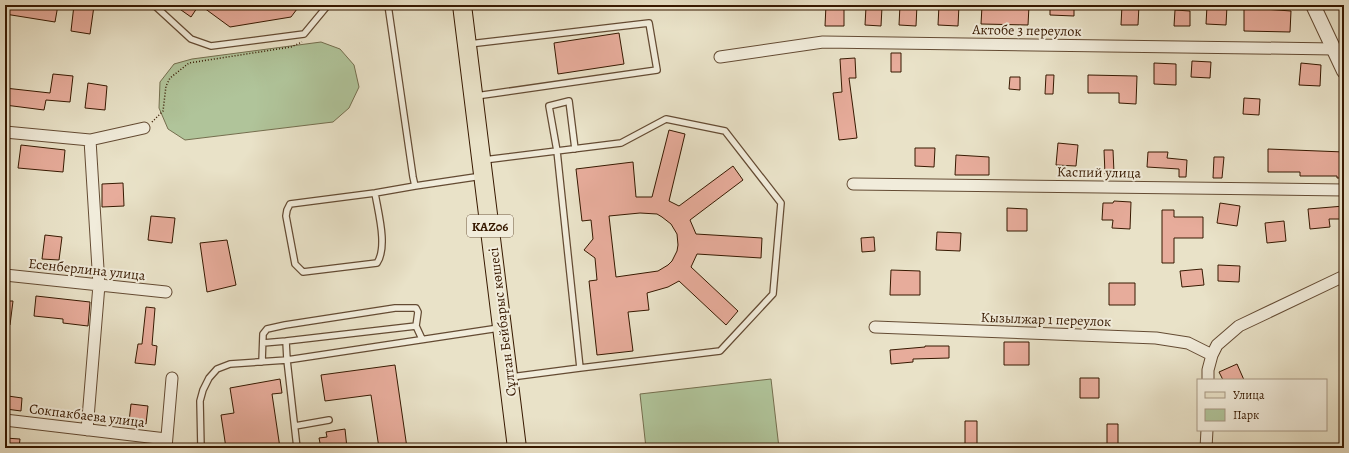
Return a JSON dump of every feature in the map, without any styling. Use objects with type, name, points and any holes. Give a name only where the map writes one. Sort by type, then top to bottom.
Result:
[{"type":"main road","name":"Сұлтан Бейбарыс көшесі","points":[[462,5],[517,448]]},
{"type":"street","points":[[1313,5],[1344,71]]},
{"type":"street","name":"Актобе 3 переулок","points":[[720,57],[823,42],[1334,49]]},
{"type":"street","points":[[5,132],[90,140],[144,128]]},
{"type":"street","points":[[87,430],[99,285],[90,140]]},
{"type":"street","name":"Каспий улица","points":[[853,184],[1344,190]]},
{"type":"street","name":"Есенберлина улица","points":[[5,276],[166,292]]},
{"type":"street","points":[[1208,379],[1208,370],[1212,355],[1217,345],[1239,326],[1344,276]]},
{"type":"street","name":"Кызылжар 1 переулок","points":[[875,327],[1156,338],[1188,343],[1212,355]]},
{"type":"street","points":[[166,444],[172,378]]},
{"type":"street","name":"Сокпакбаева улица","points":[[5,420],[87,430],[166,444]]},
{"type":"street","points":[[1206,448],[1207,431]]},
{"type":"lane","points":[[154,5],[190,39],[211,46],[304,34],[328,5]]},
{"type":"lane","points":[[388,5],[412,177],[415,186]]},
{"type":"lane","points":[[467,44],[649,23],[657,70],[474,96]]},
{"type":"lane","points":[[575,149],[568,101],[549,106],[557,151],[580,368]]},
{"type":"lane","points":[[375,193],[382,243],[381,256],[377,262],[303,272],[295,264],[286,216],[290,204],[375,193],[415,186],[483,168],[557,151],[621,143],[666,119],[725,131],[781,203],[773,294],[720,351],[508,378]]},
{"type":"lane","points":[[262,362],[263,334],[267,329],[394,308],[416,308],[418,312],[416,326],[422,339]]},
{"type":"lane","points":[[263,344],[286,340],[416,326]]},
{"type":"lane","points":[[201,448],[200,401],[209,378],[218,369],[230,364],[287,360],[503,327]]},
{"type":"lane","points":[[286,340],[297,448]]},
{"type":"lane","points":[[295,426],[329,420]]},
{"type":"path","points":[[144,128],[155,120],[163,111],[166,86],[170,78],[189,63],[291,47],[302,43],[304,34]]},
{"type":"green space","points":[[321,42],[340,49],[354,65],[359,87],[349,108],[333,122],[185,140],[168,129],[159,108],[160,82],[174,64],[192,59]]},
{"type":"green space","points":[[771,379],[779,448],[646,448],[640,394]]},
{"type":"building","points":[[5,5],[58,5],[55,22],[5,14]]},
{"type":"building","points":[[74,5],[94,6],[90,34],[71,31]]},
{"type":"building","points":[[174,5],[199,5],[191,17]]},
{"type":"building","points":[[200,5],[300,5],[291,17],[230,27]]},
{"type":"building","points":[[826,5],[844,5],[844,26],[825,26]]},
{"type":"building","points":[[900,5],[917,5],[916,26],[899,25]]},
{"type":"building","points":[[939,5],[959,5],[958,26],[938,25]]},
{"type":"building","points":[[1050,5],[1074,5],[1074,16],[1050,15]]},
{"type":"building","points":[[1122,5],[1139,5],[1138,25],[1121,25]]},
{"type":"building","points":[[1244,5],[1264,6],[1264,9],[1291,11],[1290,32],[1244,31]]},
{"type":"building","points":[[982,6],[1029,6],[1028,25],[981,24]]},
{"type":"building","points":[[1207,6],[1227,6],[1226,25],[1206,24]]},
{"type":"building","points":[[866,7],[882,7],[881,26],[865,25]]},
{"type":"building","points":[[1175,10],[1190,11],[1190,26],[1174,26]]},
{"type":"building","points":[[619,33],[624,64],[558,74],[554,43]]},
{"type":"building","points":[[891,53],[901,53],[901,72],[891,72]]},
{"type":"building","points":[[855,58],[856,78],[849,78],[857,138],[839,140],[833,93],[842,92],[840,59]]},
{"type":"building","points":[[1192,61],[1211,62],[1210,78],[1191,77]]},
{"type":"building","points":[[1154,63],[1176,64],[1176,85],[1154,84]]},
{"type":"building","points":[[1301,63],[1321,65],[1320,86],[1299,85]]},
{"type":"building","points":[[53,74],[73,76],[70,102],[46,100],[44,110],[5,105],[5,88],[50,93]]},
{"type":"building","points":[[1046,75],[1054,75],[1053,94],[1045,94]]},
{"type":"building","points":[[1088,75],[1137,76],[1136,104],[1119,103],[1119,93],[1088,93]]},
{"type":"building","points":[[1010,77],[1020,77],[1020,90],[1009,89]]},
{"type":"building","points":[[88,83],[107,86],[105,110],[85,108]]},
{"type":"building","points":[[1244,98],[1260,99],[1259,115],[1243,114]]},
{"type":"building","points":[[669,130],[685,134],[669,201],[679,206],[733,166],[743,180],[690,220],[696,234],[762,238],[761,258],[697,254],[691,267],[738,311],[726,325],[679,281],[668,287],[647,293],[649,310],[628,312],[633,351],[597,355],[589,281],[597,280],[595,258],[584,250],[593,239],[591,220],[582,221],[576,169],[633,162],[636,197],[652,197]],"holes":[[[640,213],[657,214],[671,224],[677,234],[677,251],[672,261],[658,271],[616,277],[609,216]]]},
{"type":"building","points":[[1058,143],[1078,145],[1076,166],[1056,165]]},
{"type":"building","points":[[21,145],[65,150],[63,172],[18,168]]},
{"type":"building","points":[[915,148],[935,148],[934,167],[915,166]]},
{"type":"building","points":[[1268,149],[1344,152],[1344,178],[1337,178],[1337,176],[1300,176],[1300,172],[1268,172]]},
{"type":"building","points":[[1104,150],[1113,150],[1114,173],[1105,174]]},
{"type":"building","points":[[1148,152],[1168,152],[1167,158],[1187,160],[1186,177],[1179,177],[1179,169],[1147,167]]},
{"type":"building","points":[[956,155],[989,157],[989,175],[955,175]]},
{"type":"building","points":[[1214,157],[1224,157],[1222,178],[1213,178]]},
{"type":"building","points":[[123,183],[124,206],[102,207],[102,184]]},
{"type":"building","points":[[1114,201],[1131,202],[1130,229],[1112,228],[1113,220],[1102,220],[1103,203],[1113,203]]},
{"type":"building","points":[[1220,203],[1240,206],[1237,226],[1217,223]]},
{"type":"building","points":[[1344,206],[1344,219],[1329,219],[1330,227],[1310,229],[1308,209]]},
{"type":"building","points":[[1007,208],[1027,209],[1027,231],[1007,231]]},
{"type":"building","points":[[1162,210],[1174,210],[1174,217],[1203,217],[1203,238],[1174,238],[1174,263],[1162,263]]},
{"type":"building","points":[[151,216],[175,218],[172,243],[148,240]]},
{"type":"building","points":[[1284,221],[1286,241],[1267,243],[1265,223]]},
{"type":"building","points":[[937,232],[961,233],[960,251],[936,250]]},
{"type":"building","points":[[45,235],[62,237],[59,260],[42,259]]},
{"type":"building","points":[[874,237],[875,251],[862,252],[861,238]]},
{"type":"building","points":[[227,240],[236,285],[207,292],[200,243]]},
{"type":"building","points":[[1218,265],[1240,266],[1239,282],[1218,281]]},
{"type":"building","points":[[1202,269],[1204,285],[1182,287],[1180,271]]},
{"type":"building","points":[[891,270],[920,271],[920,295],[890,295]]},
{"type":"building","points":[[1109,283],[1135,283],[1135,305],[1109,305]]},
{"type":"building","points":[[36,296],[90,302],[88,326],[63,323],[63,319],[34,316]]},
{"type":"building","points":[[5,301],[13,301],[10,325],[5,325]]},
{"type":"building","points":[[146,307],[155,308],[152,345],[157,346],[155,365],[135,363],[138,344],[142,344]]},
{"type":"building","points":[[1004,342],[1029,342],[1029,365],[1004,365]]},
{"type":"building","points":[[925,346],[949,346],[949,358],[913,359],[913,362],[891,364],[890,350]]},
{"type":"building","points":[[1237,364],[1244,379],[1222,379],[1219,372]]},
{"type":"building","points":[[395,365],[407,448],[379,448],[371,395],[325,401],[321,375]]},
{"type":"building","points":[[1080,378],[1099,378],[1099,398],[1080,398]]},
{"type":"building","points":[[280,379],[282,393],[272,394],[280,448],[226,448],[221,415],[234,413],[230,388]]},
{"type":"building","points":[[8,396],[22,398],[21,411],[6,409]]},
{"type":"building","points":[[131,404],[148,406],[146,424],[129,422]]},
{"type":"building","points":[[965,421],[977,421],[977,448],[965,448]]},
{"type":"building","points":[[1107,424],[1118,424],[1118,445],[1107,445]]},
{"type":"building","points":[[345,429],[347,448],[321,448],[319,438],[327,437],[326,432]]},
{"type":"building","points":[[5,438],[20,439],[19,448],[5,448]]}]
